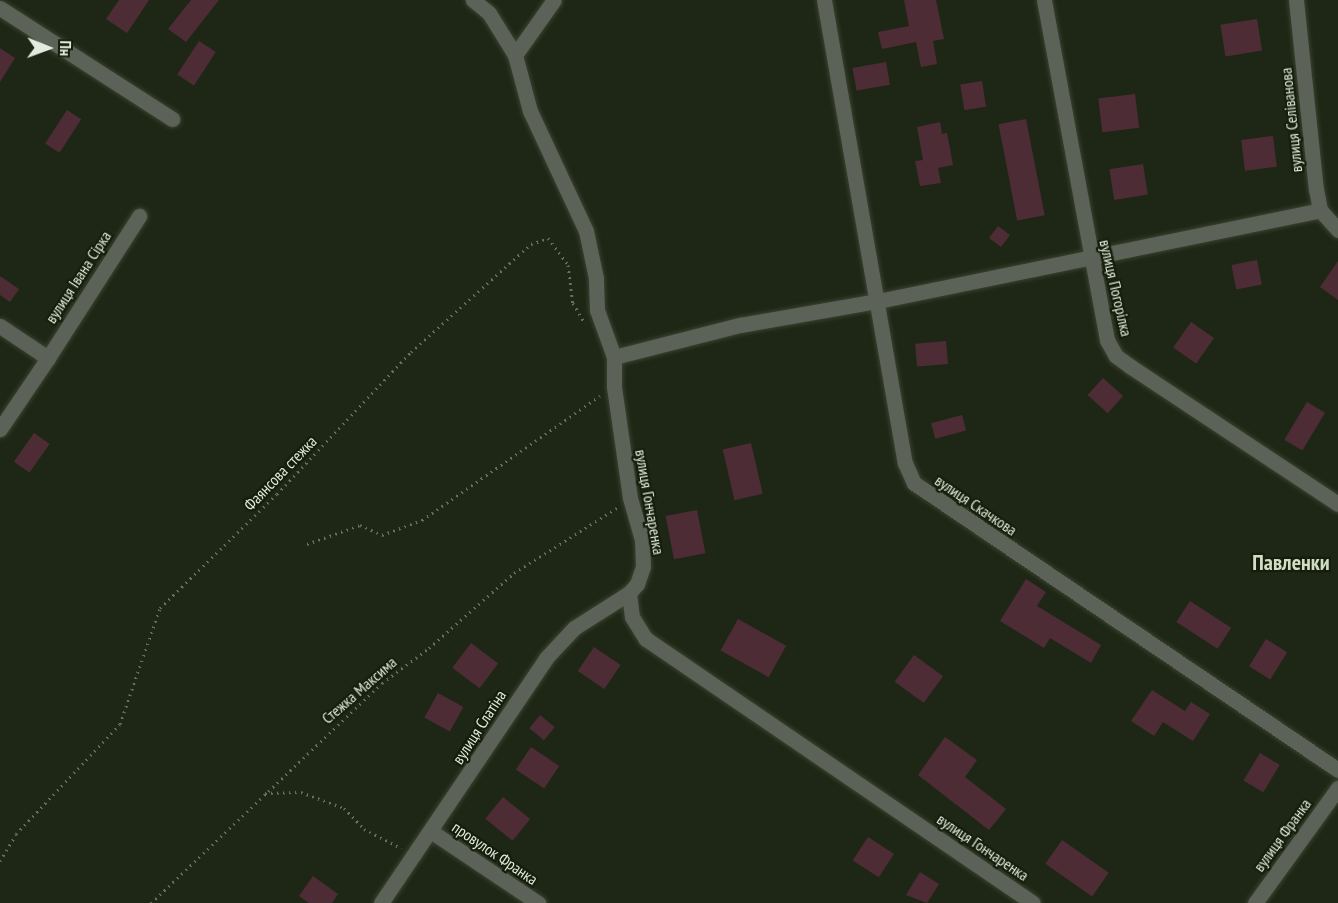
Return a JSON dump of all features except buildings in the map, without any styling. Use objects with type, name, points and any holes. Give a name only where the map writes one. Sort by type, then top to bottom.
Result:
[{"type":"street","name":"вулиця Гончаренка","points":[[473,0],[489,13],[515,55],[530,111],[586,231],[596,278],[597,310],[611,350],[630,498],[642,540],[643,567],[637,584],[629,593],[632,617],[646,639],[1033,903]]},
{"type":"street","points":[[515,55],[554,0]]},
{"type":"street","name":"вулиця Скачкова","points":[[824,0],[905,463],[914,483],[1338,770]]},
{"type":"street","name":"вулиця Погорілка","points":[[1044,0],[1090,259],[1107,340],[1116,356],[1338,504]]},
{"type":"street","name":"вулиця Селіванова","points":[[1296,0],[1320,210]]},
{"type":"street","points":[[0,8],[172,119]]},
{"type":"street","points":[[611,350],[878,301],[1320,210],[1338,230]]},
{"type":"street","name":"вулиця Івана Сірка","points":[[0,429],[139,216]]},
{"type":"street","points":[[0,326],[48,358]]},
{"type":"street","name":"вулиця Слатіна","points":[[381,903],[421,849],[560,641],[629,593]]},
{"type":"street","name":"вулиця Франка","points":[[1255,903],[1338,788]]},
{"type":"street","name":"провулок Франка","points":[[432,832],[538,903]]},
{"type":"path","name":"Фаянсова стежка","points":[[0,861],[16,834],[120,724],[160,608],[277,494],[411,352],[531,244],[548,238],[568,266],[573,303],[590,334],[611,350]]},
{"type":"path","points":[[307,544],[360,525],[382,535],[422,520],[614,387]]},
{"type":"path","name":"Стежка Максима","points":[[151,903],[382,683],[429,648],[514,573],[605,517],[630,498]]},
{"type":"path","points":[[265,794],[301,792],[344,808],[364,829],[401,848],[421,849]]},
{"type":"district","name":"Павленки","points":[[1291,563]]}]
